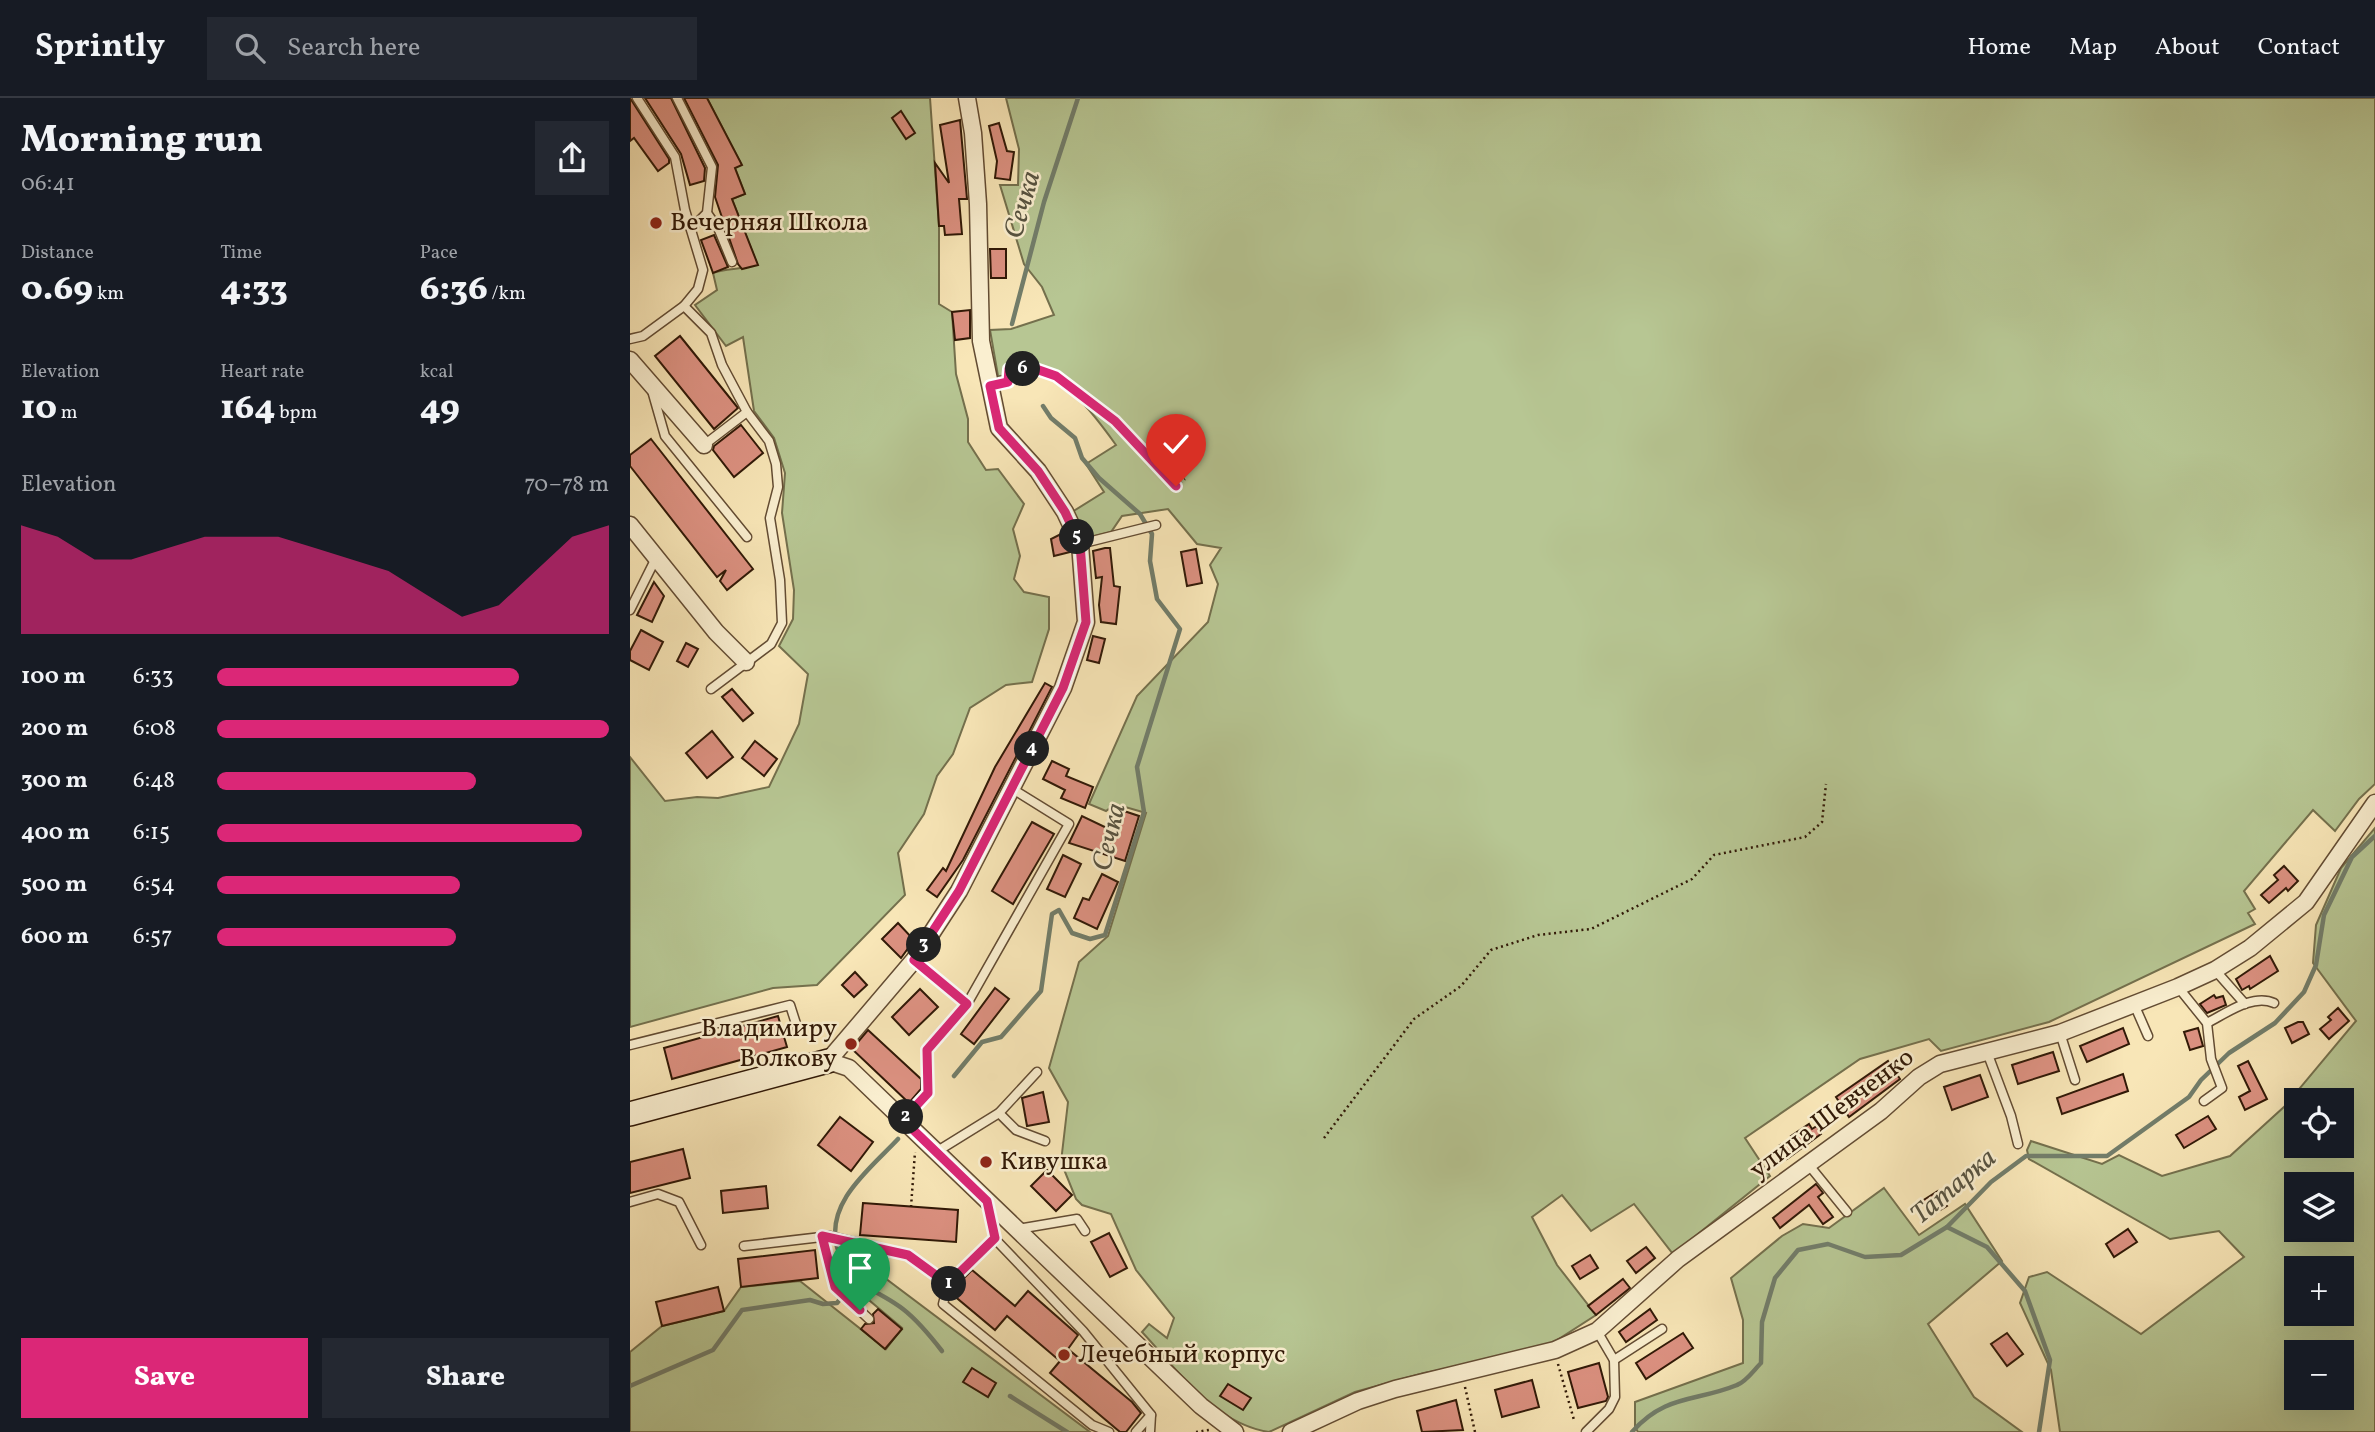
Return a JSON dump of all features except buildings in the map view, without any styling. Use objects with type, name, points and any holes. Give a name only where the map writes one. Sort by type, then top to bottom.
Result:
[{"type":"street","points":[[828,1061],[914,960],[959,891],[1063,688],[1086,622],[1080,544],[1065,512],[1038,471],[999,428],[981,341],[978,204],[973,132],[967,98]]},
{"type":"street","points":[[630,360],[704,445]]},
{"type":"street","points":[[630,525],[716,632],[746,662]]},
{"type":"street","name":"улица Шевченко","points":[[1291,1432],[1358,1401],[1395,1389],[1555,1350],[1597,1331],[1678,1259],[1881,1111],[1919,1077],[1940,1064],[2060,1033],[2178,987],[2215,970],[2250,948],[2306,902],[2375,803]]},
{"type":"street","points":[[630,1114],[828,1061],[849,1068],[1201,1406],[1235,1432]]},
{"type":"lane","points":[[630,340],[643,336],[684,306],[698,289],[703,270],[675,157],[637,98]]},
{"type":"lane","points":[[677,98],[712,167],[707,213],[691,229]]},
{"type":"lane","points":[[707,213],[719,230],[732,262]]},
{"type":"lane","points":[[684,306],[710,333],[722,365],[747,412],[769,441],[776,464],[778,487],[770,518],[780,580],[782,623],[771,644],[711,689]]},
{"type":"lane","points":[[651,384],[665,436],[747,537]]},
{"type":"lane","points":[[704,445],[747,412]]},
{"type":"lane","points":[[1080,544],[1156,525]]},
{"type":"lane","points":[[630,610],[656,558]]},
{"type":"lane","points":[[903,1120],[928,1093],[927,1050],[967,1004],[1069,824],[1011,788]]},
{"type":"lane","points":[[914,960],[967,1004]]},
{"type":"lane","points":[[2215,970],[2245,1004]]},
{"type":"lane","points":[[2178,987],[2207,1023],[2211,1059],[2222,1088],[2204,1101]]},
{"type":"lane","points":[[2207,1023],[2245,1004],[2266,999],[2274,1003]]},
{"type":"lane","points":[[2134,1004],[2148,1036]]},
{"type":"lane","points":[[630,1045],[790,1005],[798,1030]]},
{"type":"lane","points":[[2060,1033],[2075,1080]]},
{"type":"lane","points":[[1987,1052],[2011,1116],[2018,1144]]},
{"type":"lane","points":[[936,1152],[999,1113],[1037,1072]]},
{"type":"lane","points":[[999,1113],[1016,1130],[1045,1141]]},
{"type":"lane","points":[[1808,1164],[1847,1212]]},
{"type":"lane","points":[[630,1202],[658,1194],[679,1202],[701,1245]]},
{"type":"lane","points":[[987,1201],[995,1238],[1083,1331],[1152,1415],[1150,1432]]},
{"type":"lane","points":[[1017,1230],[1077,1219],[1085,1231]]},
{"type":"lane","points":[[744,1246],[826,1236],[908,1255],[948,1284]]},
{"type":"lane","points":[[826,1236],[835,1287],[869,1319]]},
{"type":"lane","points":[[995,1238],[948,1284],[943,1304],[1092,1425],[1109,1432]]},
{"type":"lane","points":[[1614,1360],[1662,1329]]},
{"type":"lane","points":[[1586,1432],[1609,1409],[1615,1397],[1614,1360],[1597,1331]]},
{"type":"lane","points":[[1136,1432],[1152,1415]]},
{"type":"path","points":[[990,386],[1008,382],[1009,369],[1036,369],[1056,376],[1115,421],[1176,486],[1185,479]]},
{"type":"path","points":[[1324,1138],[1414,1020],[1461,986],[1491,950],[1538,935],[1591,929],[1692,879],[1714,855],[1805,837],[1822,822],[1826,783]]},
{"type":"path","points":[[911,1207],[915,1147]]},
{"type":"path","points":[[1555,1350],[1574,1420]]},
{"type":"path","points":[[1464,1383],[1475,1432]]},
{"type":"green space","points":[[707,98],[930,98],[939,226],[939,304],[952,312],[956,374],[968,419],[968,442],[986,470],[998,469],[1024,504],[1013,529],[1020,556],[1014,579],[1024,592],[1049,597],[1049,629],[1032,682],[1006,685],[970,708],[953,754],[937,776],[924,814],[898,853],[905,895],[817,985],[773,988],[630,1027],[630,757],[665,801],[697,797],[718,798],[769,787],[799,724],[808,674],[779,646],[793,619],[794,590],[782,513],[785,473],[774,438],[754,411],[743,337],[726,346],[695,305],[717,290],[713,273],[757,264],[732,199],[745,194],[735,168],[741,164]]},
{"type":"green space","points":[[1006,98],[2375,98],[2375,784],[2359,799],[2335,831],[2313,810],[2244,891],[2255,909],[2248,913],[2255,924],[2049,1022],[1941,1051],[1929,1039],[1860,1059],[1745,1138],[1770,1176],[1673,1254],[1634,1204],[1591,1231],[1562,1195],[1532,1217],[1557,1265],[1596,1315],[1554,1342],[1355,1392],[1269,1432],[1249,1427],[1231,1418],[1198,1393],[1142,1332],[1149,1324],[1167,1338],[1174,1318],[1136,1270],[1111,1214],[1082,1205],[1076,1199],[1061,1162],[1068,1102],[1049,1068],[1079,962],[1108,936],[1146,813],[1115,804],[1106,811],[1089,804],[1137,696],[1208,622],[1218,584],[1210,565],[1221,548],[1197,544],[1168,509],[1122,516],[1111,532],[1087,538],[1082,536],[1072,512],[1104,492],[1086,464],[1116,445],[1082,402],[1060,384],[1036,374],[998,376],[990,330],[1011,329],[1054,315],[1042,287],[1024,264],[1000,185],[1018,185],[1019,149]]},
{"type":"green space","points":[[2375,828],[2375,1432],[2060,1432],[2051,1370],[2020,1303],[2029,1277],[2047,1272],[2141,1334],[2244,1257],[2219,1231],[2170,1239],[2029,1159],[2027,1150],[2031,1141],[2102,1164],[2119,1155],[2162,1176],[2230,1156],[2284,1107],[2284,1158],[2354,1158],[2354,1088],[2300,1088],[2356,1021],[2313,963],[2316,925],[2341,868]]},
{"type":"green space","points":[[1884,1188],[1919,1235],[1965,1204],[2002,1261],[1928,1324],[1974,1397],[2022,1432],[1638,1432],[1635,1427],[1635,1402],[1743,1363],[1743,1320],[1731,1278],[1782,1236],[1803,1224],[1829,1228]]},
{"type":"green space","points":[[845,1248],[1090,1432],[630,1432],[630,1352],[662,1326],[724,1311],[741,1287],[800,1281],[886,1349],[902,1328],[844,1279]]},
{"type":"waterway","name":"Сечка","points":[[1012,324],[1044,202],[1078,98]]},
{"type":"waterway","name":"Сечка","points":[[954,1076],[982,1042],[1001,1037],[1041,991],[1052,914],[1059,910],[1072,933],[1090,939],[1105,935],[1144,812],[1137,767],[1180,629],[1157,599],[1150,561],[1152,534],[1140,514],[1099,478],[1082,458],[1075,438],[1051,418],[1043,406]]},
{"type":"waterway","name":"Татарка","points":[[1632,1432],[1644,1420],[1669,1405],[1737,1385],[1750,1376],[1761,1363],[1762,1322],[1775,1278],[1798,1250],[1828,1244],[1865,1257],[1901,1255],[1947,1227],[1991,1182],[2026,1156],[2107,1156],[2189,1097],[2201,1080],[2229,1053],[2275,1023],[2304,992],[2316,965],[2324,915],[2352,857],[2375,836]]},
{"type":"waterway","name":"Сечка","points":[[854,1281],[837,1247],[835,1231],[838,1215],[853,1187],[898,1139]]},
{"type":"waterway","points":[[1947,1227],[1987,1247],[2025,1291],[2050,1360],[2039,1432]]},
{"type":"waterway","name":"Татарка","points":[[854,1281],[903,1309],[922,1326],[942,1351]]},
{"type":"waterway","name":"Татарка","points":[[630,1386],[713,1350],[742,1310],[810,1300],[823,1304],[837,1303],[854,1281]]},
{"type":"waterway","name":"Татарка","points":[[1010,1396],[1067,1432]]},
{"type":"place","name":"Вечерняя Школа","points":[[656,223]]},
{"type":"place","name":"Владимиру Волкову","points":[[851,1044]]},
{"type":"place","name":"Кивушка","points":[[986,1162]]},
{"type":"place","name":"Лечебный корпус","points":[[1064,1355]]},
{"type":"route","points":[[860,1310],[835,1287],[822,1236],[908,1255],[948,1284],[995,1238],[987,1201],[903,1120],[928,1093],[927,1050],[967,1004],[914,960],[959,891],[1063,688],[1086,622],[1080,544],[1065,512],[1038,471],[999,428],[990,386],[1008,382],[1009,369],[1036,369],[1056,376],[1115,421],[1176,486]]}]
